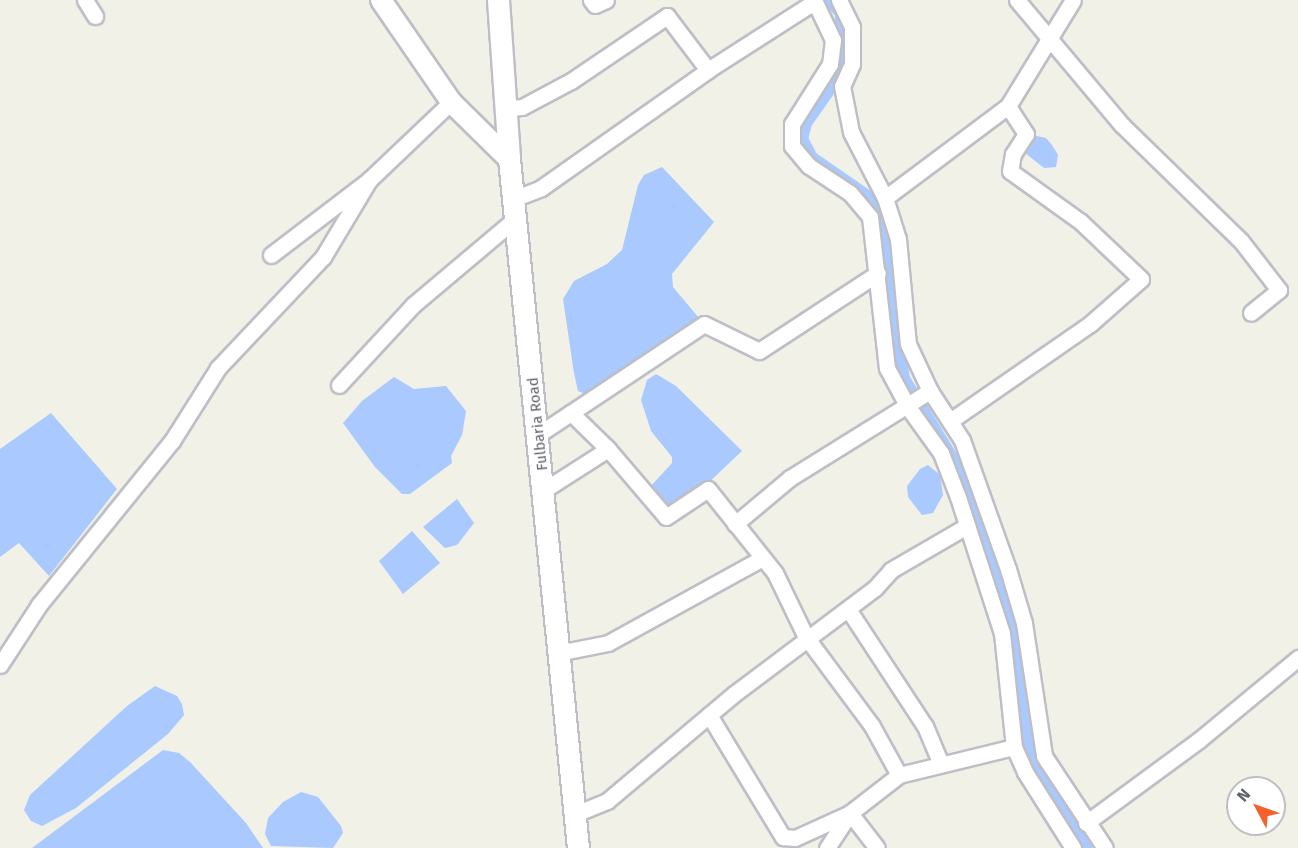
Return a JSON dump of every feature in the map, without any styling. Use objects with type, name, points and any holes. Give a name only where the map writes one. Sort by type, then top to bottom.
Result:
[{"type":"main road","name":"Fulbaria Road","points":[[498,0],[508,159],[539,434],[578,848]]},
{"type":"street","points":[[85,0],[95,16]]},
{"type":"street","points":[[381,0],[451,102],[508,159]]},
{"type":"street","points":[[591,0],[595,5],[606,0]]},
{"type":"street","points":[[838,0],[852,27],[852,64],[842,86],[851,132],[885,198],[898,239],[908,344],[930,391],[962,440],[983,493],[1024,624],[1044,756],[1086,823],[1105,848]]},
{"type":"street","points":[[1017,0],[1052,37],[1122,125],[1241,241],[1279,290],[1251,314]]},
{"type":"street","points":[[885,198],[1008,106],[1073,0]]},
{"type":"street","points":[[339,385],[413,305],[514,209],[708,70],[814,1],[833,40],[830,64],[792,124],[792,146],[809,166],[850,193],[870,217],[878,273],[879,316],[887,368],[907,405],[941,453],[1002,633],[1014,747],[1025,772],[1073,848]]},
{"type":"street","points":[[505,109],[522,107],[571,81],[667,16],[708,70]]},
{"type":"street","points":[[271,255],[369,180],[451,102]]},
{"type":"street","points":[[950,421],[970,409],[996,385],[1083,328],[1141,279],[1081,222],[1010,171],[1014,154],[1026,134],[1008,106]]},
{"type":"street","points":[[0,665],[39,605],[172,441],[218,368],[323,257],[369,180]]},
{"type":"street","points":[[539,434],[704,324],[759,351],[878,273]]},
{"type":"street","points":[[735,524],[790,478],[930,391]]},
{"type":"street","points":[[571,413],[608,449],[666,518],[708,489],[762,560],[775,573],[806,637],[872,726],[899,775]]},
{"type":"street","points":[[544,490],[608,449]]},
{"type":"street","points":[[575,814],[607,801],[806,637],[848,609],[891,570],[967,526]]},
{"type":"street","points":[[558,653],[608,643],[762,560]]},
{"type":"street","points":[[848,609],[925,726],[941,764]]},
{"type":"street","points":[[1086,823],[1199,740],[1298,658]]},
{"type":"street","points":[[709,715],[783,837],[795,838],[850,813],[899,775],[1014,747]]},
{"type":"street","points":[[827,848],[850,813]]},
{"type":"street","points":[[850,813],[877,848]]},
{"type":"water","points":[[1032,135],[1046,138],[1052,145],[1058,155],[1056,167],[1044,168],[1025,153]]},
{"type":"water","points":[[662,167],[714,222],[672,274],[673,287],[699,318],[596,391],[585,394],[578,391],[563,299],[574,281],[607,264],[622,250],[638,185],[644,175]]},
{"type":"water","points":[[656,374],[676,386],[742,451],[706,485],[667,513],[650,487],[672,463],[672,457],[651,431],[641,400],[647,380]]},
{"type":"water","points":[[394,377],[414,389],[446,386],[466,411],[462,435],[451,456],[452,463],[410,494],[402,494],[375,467],[343,423],[362,401]]},
{"type":"water","points":[[51,413],[117,489],[49,576],[19,543],[0,557],[0,449]]},
{"type":"water","points":[[928,465],[940,475],[943,495],[933,513],[922,515],[908,497],[907,486],[920,469]]},
{"type":"water","points":[[457,499],[474,523],[457,545],[445,548],[423,527]]},
{"type":"water","points":[[412,531],[440,563],[403,594],[379,561]]},
{"type":"water","points":[[155,686],[177,696],[182,704],[184,715],[168,734],[76,808],[42,826],[31,821],[24,810],[30,795],[127,706]]},
{"type":"water","points":[[163,750],[179,753],[190,762],[246,823],[263,848],[32,848]]},
{"type":"water","points":[[301,792],[318,797],[341,826],[343,833],[333,848],[271,846],[265,834],[268,818],[283,802]]},
{"type":"waterway","points":[[831,0],[842,13],[840,73],[805,123],[801,139],[811,158],[876,203],[881,217],[903,379],[952,459],[1014,629],[1031,762],[1085,848]]}]
